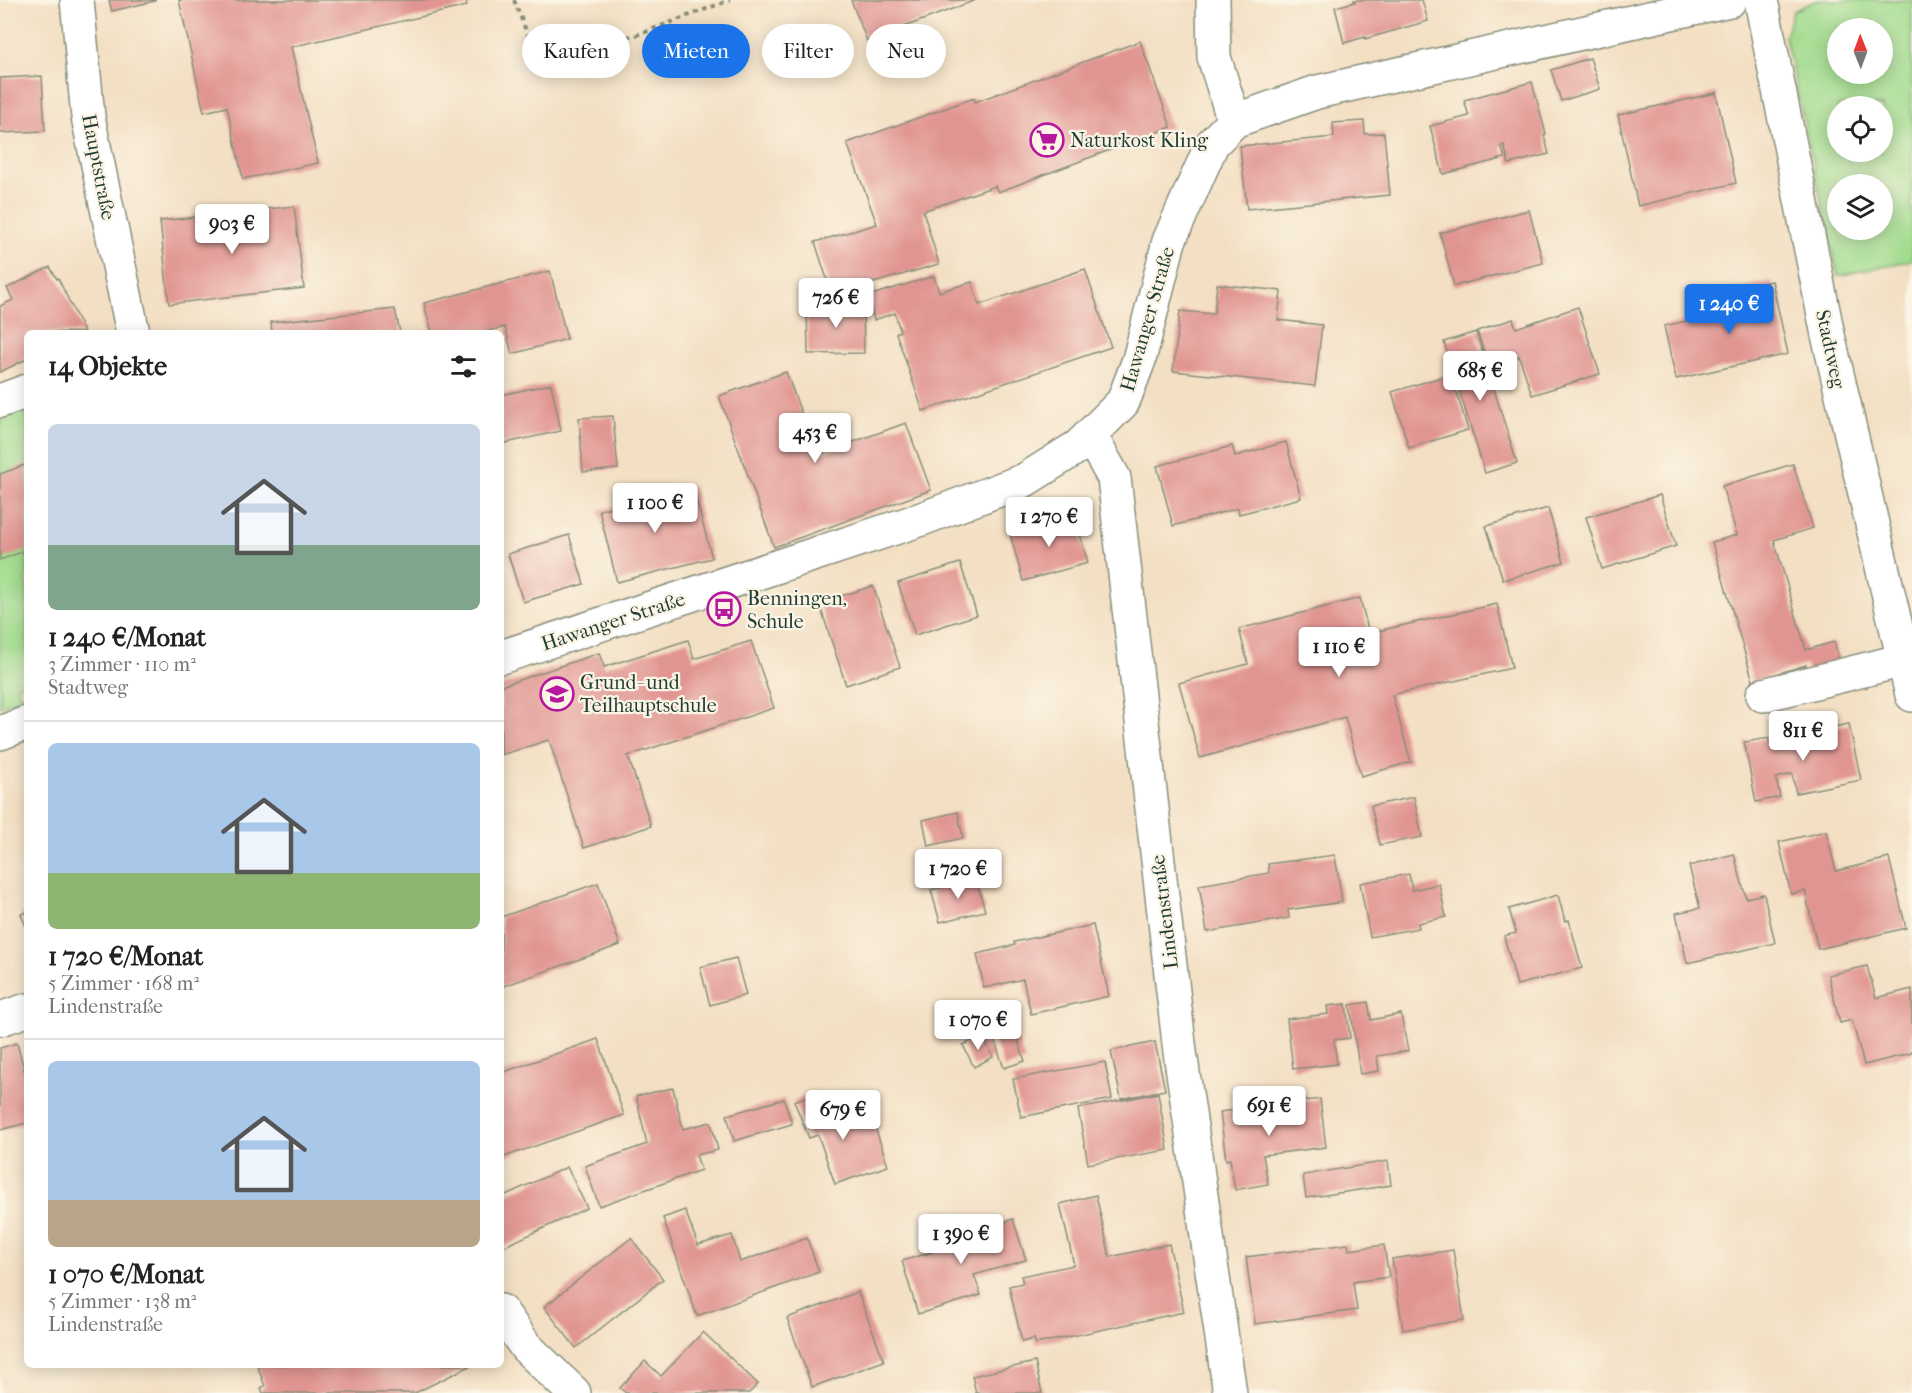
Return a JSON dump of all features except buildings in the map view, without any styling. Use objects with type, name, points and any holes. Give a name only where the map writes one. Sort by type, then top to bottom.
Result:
[{"type":"street","name":"Hauptstraße","points":[[77,0],[88,117],[132,330]]},
{"type":"street","points":[[1213,0],[1214,57],[1234,121]]},
{"type":"street","name":"Hawanger Straße","points":[[504,656],[919,520],[1025,480],[1079,446],[1123,402],[1139,360],[1169,241],[1212,144],[1234,121],[1317,92],[1730,0]]},
{"type":"street","name":"Stadtweg","points":[[1761,0],[1828,336],[1912,695]]},
{"type":"street","points":[[0,401],[24,392]]},
{"type":"street","name":"Lindenstraße","points":[[1090,435],[1114,478],[1180,1052],[1230,1393]]},
{"type":"street","points":[[1763,695],[1904,660]]},
{"type":"street","points":[[0,733],[24,724]]},
{"type":"street","points":[[0,1019],[24,1011]]},
{"type":"street","points":[[504,1315],[526,1347],[574,1393]]},
{"type":"path","points":[[513,0],[536,56],[640,34],[730,0]]},
{"type":"green space","points":[[1817,0],[1912,0],[1912,260],[1838,276],[1830,240],[1893,240],[1893,174],[1827,174],[1827,226],[1785,37],[1793,11]]},
{"type":"green space","points":[[24,396],[24,683],[17,686],[22,698],[0,707],[0,406]]},
{"type":"place","name":"Naturkost Kling","points":[[1047,140]]},
{"type":"place","name":"Benningen, Schule","points":[[724,609]]},
{"type":"place","name":"Grund- und Teilhauptschule","points":[[557,694]]}]
